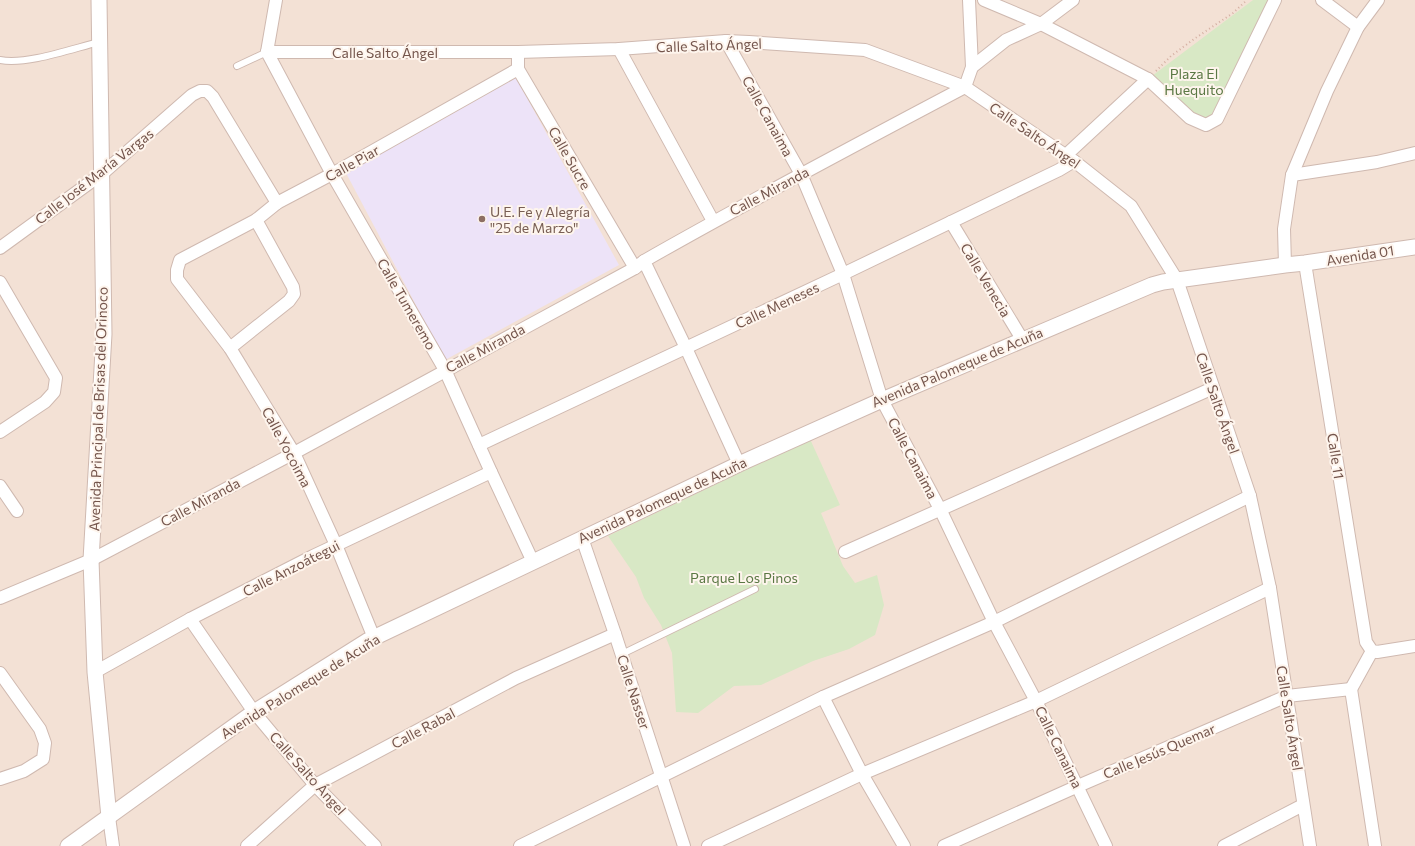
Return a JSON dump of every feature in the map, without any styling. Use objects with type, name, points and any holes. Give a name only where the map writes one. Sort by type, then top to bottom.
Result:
[{"type":"street","name":"Avenida Principal de Brisas del Orinoco","points":[[99,0],[103,173],[104,334],[92,560],[95,672],[109,817]]},
{"type":"street","points":[[267,52],[276,0]]},
{"type":"street","points":[[965,87],[972,67],[969,0]]},
{"type":"street","points":[[984,0],[1041,24],[1148,79],[1190,118],[1206,125],[1217,119],[1275,0]]},
{"type":"street","points":[[972,67],[1006,40],[1041,24],[1073,0]]},
{"type":"street","points":[[1322,0],[1358,27]]},
{"type":"street","points":[[1285,265],[1284,229],[1292,175],[1327,91],[1358,27],[1378,0]]},
{"type":"street","name":"Calle Salto Ángel","points":[[267,52],[518,52],[619,49],[726,41],[865,50],[965,87],[1070,158],[1131,206],[1177,280],[1250,496],[1270,588],[1310,846]]},
{"type":"street","name":"Calle Canaima","points":[[726,41],[801,174],[843,274],[882,400],[940,509],[994,622],[1036,701],[1106,846]]},
{"type":"street","points":[[619,49],[713,221]]},
{"type":"street","name":"Calle Tumeremo","points":[[267,52],[332,174],[445,370],[490,472],[533,562]]},
{"type":"street","points":[[518,52],[518,69]]},
{"type":"street","name":"Calle Piar","points":[[177,270],[180,260],[256,220],[277,203],[332,174],[518,69]]},
{"type":"street","name":"Calle Sucre","points":[[518,69],[639,265],[686,348],[739,464]]},
{"type":"street","name":"Calle Meneses","points":[[479,445],[843,274],[1059,170],[1148,79]]},
{"type":"street","name":"Calle Miranda","points":[[0,598],[92,560],[294,453],[639,265],[713,221],[965,87]]},
{"type":"street","name":"Calle José María Vargas","points":[[0,248],[103,173],[192,95],[200,92],[207,91],[213,96],[277,203]]},
{"type":"street","points":[[1292,175],[1377,162],[1415,153]]},
{"type":"street","points":[[230,348],[289,301],[294,294],[293,287],[256,220]]},
{"type":"street","name":"Calle Venecia","points":[[951,222],[1022,339]]},
{"type":"street","name":"Avenida 01","points":[[1305,264],[1415,247]]},
{"type":"street","name":"Avenida Palomeque de Acuña","points":[[68,846],[254,712],[374,638],[739,464],[1022,339],[1152,285],[1177,280],[1285,265],[1305,264]]},
{"type":"street","name":"Calle 11","points":[[1305,264],[1366,642],[1371,649]]},
{"type":"street","name":"Calle Yocoima","points":[[177,270],[177,279],[230,348],[294,453],[336,545],[374,638]]},
{"type":"street","points":[[0,282],[56,378],[54,392],[45,402],[0,432]]},
{"type":"street","points":[[845,552],[1213,388]]},
{"type":"street","name":"Calle Anzoátegui","points":[[95,672],[190,619],[336,545],[490,472]]},
{"type":"street","points":[[0,486],[17,510]]},
{"type":"street","points":[[520,846],[823,697],[994,622],[1250,496]]},
{"type":"street","name":"Calle Nasser","points":[[582,538],[622,654],[684,846]]},
{"type":"street","points":[[708,846],[862,774],[1036,701],[1270,588]]},
{"type":"street","name":"Calle Salto Ángel","points":[[190,619],[254,712],[315,785],[374,846]]},
{"type":"street","name":"Calle Rabal","points":[[247,846],[315,785],[516,678],[615,634]]},
{"type":"street","points":[[1375,846],[1351,689],[1371,649],[1377,652],[1415,646]]},
{"type":"street","points":[[0,673],[40,729],[45,743],[43,759],[24,771],[0,779]]},
{"type":"street","name":"Calle Jesús Quemar","points":[[944,846],[1078,786],[1287,696],[1351,689]]},
{"type":"street","points":[[823,697],[862,774],[904,846]]},
{"type":"street","points":[[1224,846],[1303,805]]},
{"type":"street","points":[[109,817],[113,846]]},
{"type":"lane","points":[[0,60],[24,61],[100,42]]},
{"type":"lane","points":[[237,66],[267,52]]},
{"type":"lane","points":[[622,654],[755,589]]},
{"type":"path","points":[[1148,79],[1171,56],[1234,13],[1248,0]]},
{"type":"shaded area","points":[[0,0],[1415,0],[1415,846],[0,846]]},
{"type":"shaded area","name":"U.E. Fe y Alegría \"25 de Marzo\"","points":[[516,78],[619,265],[445,360],[346,173]]},
{"type":"green space","name":"Plaza El Huequito","points":[[1253,0],[1273,0],[1206,125],[1148,79]]},
{"type":"green space","name":"Parque Los Pinos","points":[[810,439],[840,505],[821,513],[843,566],[855,583],[877,575],[884,605],[875,635],[849,649],[813,661],[761,685],[734,686],[698,713],[676,712],[672,653],[661,625],[644,598],[636,577],[608,536]]},
{"type":"place","name":"U.E. Fe y Alegría \"25 de Marzo\"","points":[[482,219]]}]
